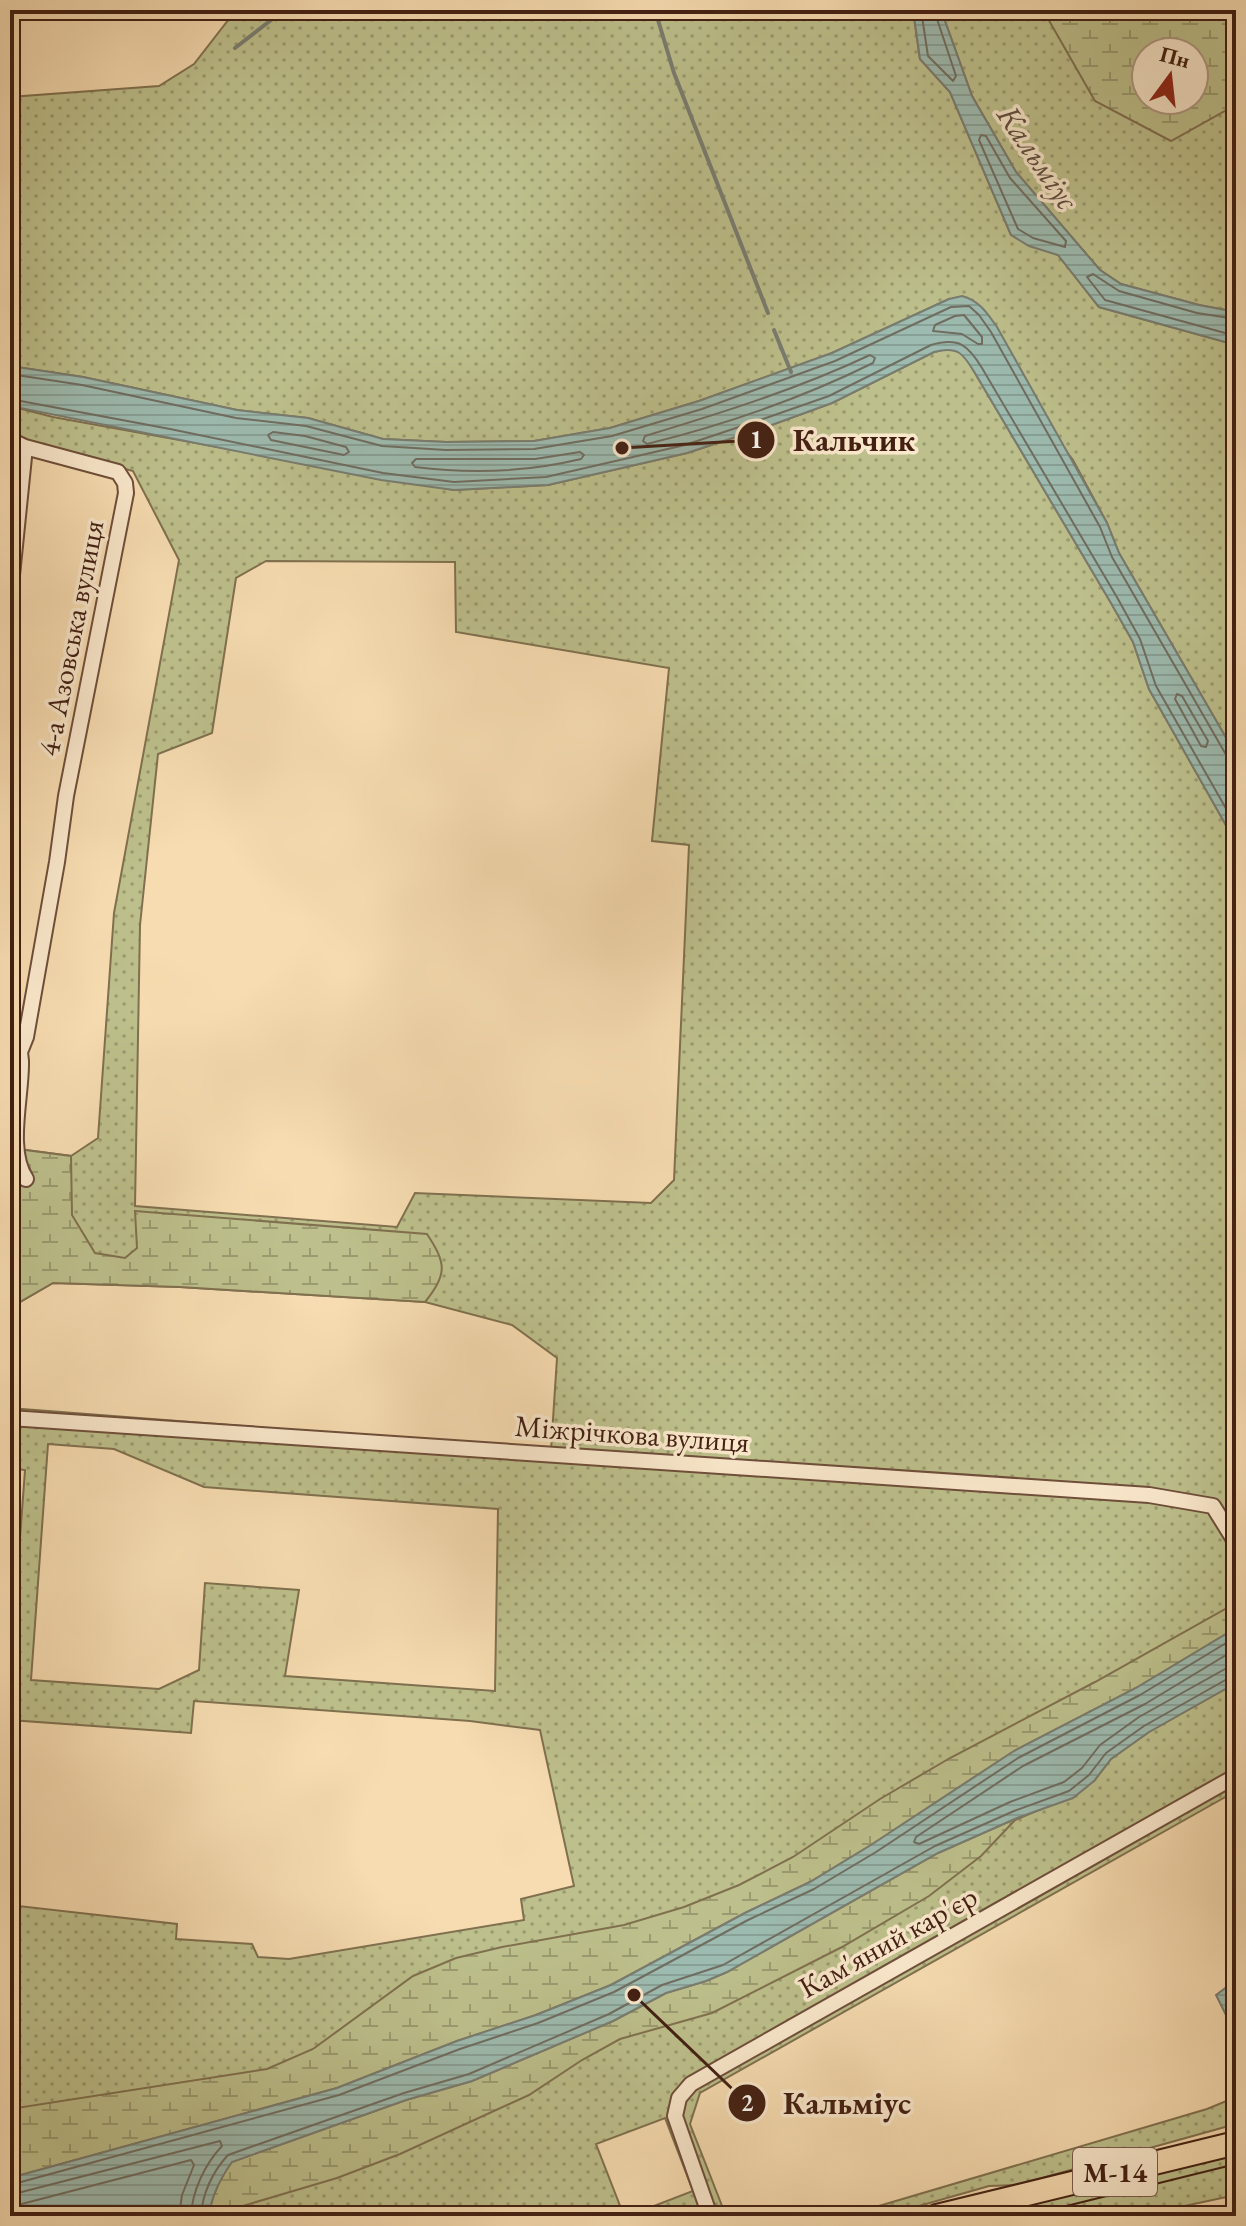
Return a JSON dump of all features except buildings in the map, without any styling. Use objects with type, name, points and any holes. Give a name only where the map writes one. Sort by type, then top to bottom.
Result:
[{"type":"highway","name":"М-14","points":[[937,2216],[1236,2143]]},
{"type":"street","points":[[10,440],[25,447],[10,595]]},
{"type":"street","name":"4-а Азовська вулиця","points":[[25,447],[118,472],[125,483],[126,493],[66,796],[26,1037],[15,1052],[21,1074],[16,1148],[19,1168],[26,1179]]},
{"type":"street","name":"Міжрічкова вулиця","points":[[10,1418],[1149,1495],[1213,1506],[1232,1528],[1236,1543]]},
{"type":"street","name":"Кам'яний кар'єр","points":[[710,2216],[675,2116],[679,2098],[691,2084],[1236,1776]]},
{"type":"green space","points":[[236,10],[913,10],[920,59],[950,92],[1011,235],[1058,255],[1099,307],[1236,345],[1236,755],[1119,553],[1107,523],[1073,460],[949,299],[832,353],[699,401],[610,428],[534,441],[383,439],[308,418],[237,410],[83,377],[10,366],[10,97],[159,86],[194,64]]},
{"type":"green space","points":[[941,10],[1236,10],[1236,312],[1121,284],[1100,270],[1016,172],[972,96]]},
{"type":"green space","points":[[1043,10],[1229,10],[1234,19],[1237,43],[1230,108],[1171,141],[1095,101]]},
{"type":"green space","points":[[947,349],[958,351],[966,358],[1133,642],[1149,689],[1236,843],[1236,1628],[950,1791],[209,2124],[10,2178],[10,1905],[177,1924],[176,1939],[252,1944],[258,1957],[289,1959],[524,1920],[521,1899],[574,1886],[540,1730],[470,1721],[194,1701],[191,1733],[10,1720],[10,1673],[25,1470],[10,1468],[10,1408],[551,1450],[557,1358],[512,1325],[425,1302],[180,1287],[53,1283],[15,1305],[10,1328],[10,1148],[71,1156],[98,1138],[114,913],[179,560],[133,471],[30,443],[10,433],[10,406],[53,417],[454,490],[548,485],[687,453],[766,427],[832,403],[934,352]],"holes":[[[266,561],[455,562],[456,632],[669,668],[652,841],[689,845],[674,1180],[651,1203],[415,1193],[397,1227],[135,1206],[140,925],[158,754],[212,733],[236,578]],[[48,1444],[114,1449],[204,1487],[498,1509],[495,1691],[285,1676],[299,1590],[205,1583],[199,1670],[159,1689],[31,1680]]]},
{"type":"green space","points":[[10,1148],[71,1156],[72,1215],[95,1253],[125,1258],[137,1248],[135,1211],[427,1234],[441,1261],[441,1276],[425,1302],[180,1287],[53,1283],[15,1305],[10,1328]]},
{"type":"green space","points":[[1236,1603],[1236,1628],[1136,1688],[1014,1751],[810,1882],[611,1985],[337,2088],[10,2178],[10,2109],[267,2069],[313,2049],[413,1976],[456,1958],[624,1925],[684,1907],[739,1885],[793,1857],[880,1799],[950,1758]]},
{"type":"green space","points":[[1236,1683],[1236,1791],[700,2093],[690,2124],[726,2216],[628,2216],[693,2191],[665,2118],[596,2144],[624,2216],[209,2216],[875,1891],[975,1837],[1041,1809],[1094,1781],[1111,1759],[1149,1732]]},
{"type":"green space","points":[[1017,1818],[981,1856],[929,1896],[842,1947],[712,2013],[620,2039],[529,2095],[400,2154],[337,2178],[209,2216],[217,2188],[231,2162],[406,2100],[472,2081],[613,2021],[666,1993],[727,1972],[938,1853]]},
{"type":"green space","points":[[1236,2097],[1236,2124],[1017,2185],[989,2186],[884,2216],[845,2216],[1207,2109]]},
{"type":"green space","points":[[1236,2150],[1236,2195],[1138,2216],[982,2216]]},
{"type":"water","points":[[913,10],[941,10],[972,96],[1016,172],[1100,270],[1121,284],[1236,312],[1236,345],[1099,307],[1058,255],[1029,246],[1011,235],[950,92],[920,59]]},
{"type":"water","points":[[962,296],[978,304],[997,327],[1107,523],[1119,553],[1236,755],[1236,843],[1149,689],[1133,642],[1111,603],[971,366],[954,351],[934,352],[832,403],[766,427],[687,453],[548,485],[454,490],[381,480],[10,406],[10,366],[83,377],[237,410],[308,418],[383,439],[534,441],[610,428],[699,401],[832,353],[949,299]]},
{"type":"water","points":[[1236,1628],[1236,1683],[1149,1732],[1111,1759],[1094,1781],[1073,1798],[1017,1818],[938,1853],[727,1972],[666,1993],[613,2021],[472,2081],[406,2100],[232,2162],[217,2188],[209,2216],[183,2216],[181,2213],[10,2216],[10,2178],[337,2088],[611,1985],[810,1882],[1014,1751],[1136,1688]]},
{"type":"water","points":[[1236,1980],[1236,2035],[1216,1995]]},
{"type":"waterway","points":[[235,48],[284,10]]},
{"type":"waterway","points":[[655,10],[674,73],[768,313]]},
{"type":"waterway","points":[[774,330],[791,372]]},
{"type":"tram line","points":[[1026,2216],[1236,2164]]},
{"type":"place","name":"Кальчик","points":[[622,448]]},
{"type":"place","name":"Кальміус","points":[[634,1995]]}]
